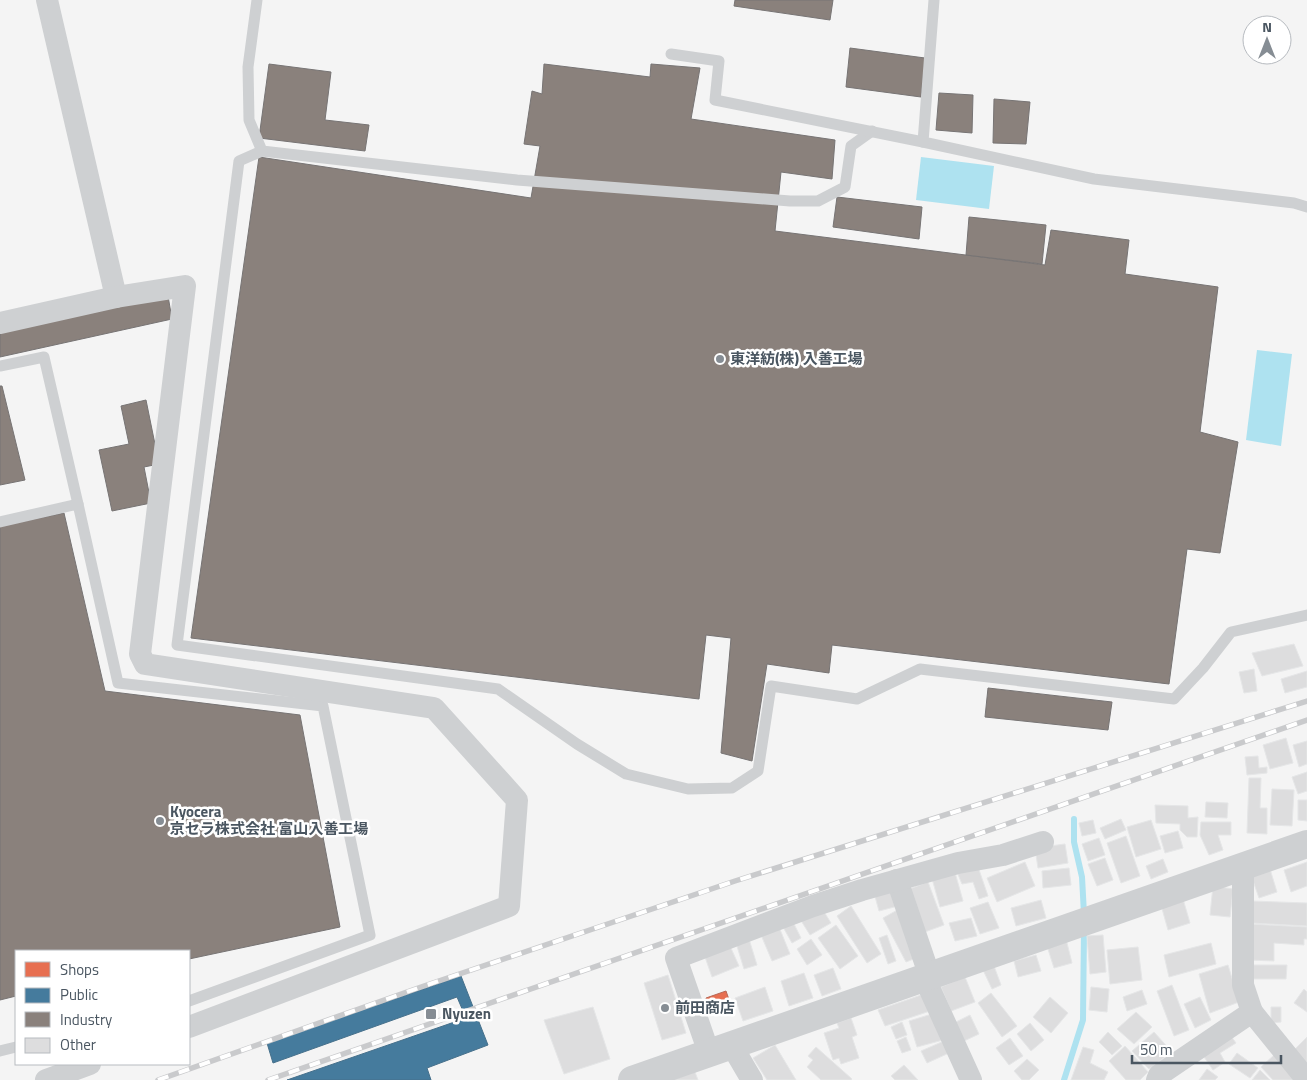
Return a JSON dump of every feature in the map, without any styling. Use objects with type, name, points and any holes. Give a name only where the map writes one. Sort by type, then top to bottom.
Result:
[{"type":"street","points":[[47,0],[116,297]]},
{"type":"street","points":[[0,324],[116,297],[184,286],[140,654],[144,664],[434,708],[517,800],[509,906],[190,1027]]},
{"type":"street","points":[[752,1080],[720,1049],[676,958],[813,906],[958,863],[1003,855],[1044,842]]},
{"type":"street","points":[[632,1080],[1307,844]]},
{"type":"street","points":[[1244,866],[1243,985],[1252,1012],[1307,1080]]},
{"type":"street","points":[[898,880],[928,978],[971,1080]]},
{"type":"street","points":[[1157,1080],[1159,1075],[1184,1057],[1252,1012]]},
{"type":"street","points":[[46,1080],[87,1065]]},
{"type":"lane","points":[[257,0],[248,67],[249,120],[262,151]]},
{"type":"lane","points":[[923,142],[934,0]]},
{"type":"lane","points":[[672,54],[719,61],[715,100],[872,131],[1094,179],[1294,203],[1307,207]]},
{"type":"lane","points":[[872,131],[851,146],[845,187],[818,201],[790,201],[517,180],[262,151],[239,161],[177,645],[498,689],[577,744],[626,774],[688,789],[732,788],[758,771],[771,686],[858,699],[920,669],[1174,699],[1203,668],[1231,632],[1307,616]]},
{"type":"lane","points":[[0,366],[44,357],[118,683],[323,706],[370,935],[190,1001]]},
{"type":"lane","points":[[0,522],[78,504]]},
{"type":"lane","points":[[0,1051],[15,1047]]},
{"type":"water","points":[[921,157],[994,166],[989,209],[916,200]]},
{"type":"water","points":[[1257,350],[1292,354],[1281,446],[1246,440]]},
{"type":"building: Shops","points":[[726,991],[732,1008],[711,1015],[706,998]]},
{"type":"building: Public","points":[[461,976],[488,1045],[427,1068],[431,1080],[287,1080],[466,1018],[457,997],[273,1063],[267,1043]]},
{"type":"building: Industry","points":[[735,0],[833,0],[830,20],[734,6]]},
{"type":"building: Industry","points":[[850,48],[925,58],[921,97],[846,87]]},
{"type":"building: Industry","points":[[269,64],[331,72],[325,120],[369,125],[365,151],[259,138]]},
{"type":"building: Industry","name":"東洋紡(株) 入善工場","points":[[544,64],[650,77],[651,64],[700,68],[691,119],[835,140],[832,179],[781,172],[775,231],[1045,265],[1051,230],[1129,240],[1125,274],[1218,287],[1200,432],[1238,442],[1220,553],[1187,549],[1169,684],[832,645],[829,673],[767,664],[752,761],[721,753],[731,638],[706,635],[699,699],[191,638],[259,157],[531,198],[540,146],[524,144],[532,91],[542,94]]},
{"type":"building: Industry","points":[[939,93],[973,95],[972,133],[936,130]]},
{"type":"building: Industry","points":[[994,99],[1030,102],[1026,144],[993,143]]},
{"type":"building: Industry","points":[[837,197],[922,207],[919,239],[833,227]]},
{"type":"building: Industry","points":[[969,217],[1046,225],[1042,264],[966,255]]},
{"type":"building: Industry","points":[[168,296],[172,319],[0,357],[0,332]]},
{"type":"building: Industry","points":[[0,386],[2,386],[25,480],[0,485]]},
{"type":"building: Industry","points":[[146,400],[159,464],[144,467],[151,503],[112,511],[99,450],[129,444],[121,406]]},
{"type":"building: Industry","name":"Kyocera 京セラ株式会社 富山入善工場","points":[[64,513],[105,691],[300,715],[340,927],[190,959],[190,950],[15,950],[15,996],[0,1000],[0,526]]},
{"type":"building: Industry","points":[[988,688],[1112,702],[1108,730],[985,717]]},
{"type":"building: Other","points":[[1294,644],[1303,666],[1262,676],[1252,653]]},
{"type":"building: Other","points":[[1254,669],[1257,691],[1244,693],[1239,672]]},
{"type":"building: Other","points":[[1307,671],[1307,687],[1285,693],[1281,679]]},
{"type":"building: Other","points":[[1286,738],[1293,763],[1270,769],[1263,745]]},
{"type":"building: Other","points":[[1307,741],[1307,764],[1299,767],[1293,745]]},
{"type":"building: Other","points":[[1258,756],[1259,768],[1267,767],[1267,773],[1247,775],[1245,757]]},
{"type":"building: Other","points":[[1307,772],[1307,791],[1298,794],[1292,777]]},
{"type":"building: Other","points":[[1249,778],[1261,778],[1260,808],[1267,808],[1267,834],[1247,833]]},
{"type":"building: Other","points":[[1272,789],[1294,790],[1292,826],[1270,825]]},
{"type":"building: Other","points":[[1298,800],[1307,800],[1307,821],[1298,820]]},
{"type":"building: Other","points":[[1206,802],[1228,803],[1227,818],[1205,817]]},
{"type":"building: Other","points":[[1155,805],[1188,806],[1188,818],[1198,817],[1197,837],[1187,837],[1180,830],[1180,824],[1156,823]]},
{"type":"building: Other","points":[[1121,819],[1126,830],[1105,839],[1100,828]]},
{"type":"building: Other","points":[[1093,820],[1096,833],[1082,836],[1079,823]]},
{"type":"building: Other","points":[[1151,820],[1161,849],[1136,857],[1127,827]]},
{"type":"building: Other","points":[[1201,822],[1231,822],[1231,835],[1218,835],[1223,850],[1209,855],[1200,835]]},
{"type":"building: Other","points":[[1178,831],[1183,848],[1165,853],[1160,836]]},
{"type":"building: Other","points":[[1126,836],[1140,876],[1121,883],[1107,843]]},
{"type":"building: Other","points":[[1099,838],[1105,855],[1088,861],[1082,844]]},
{"type":"building: Other","points":[[1065,844],[1068,863],[1038,868],[1035,848]]},
{"type":"building: Other","points":[[1105,858],[1113,880],[1097,886],[1088,864]]},
{"type":"building: Other","points":[[1163,859],[1168,872],[1151,879],[1146,866]]},
{"type":"building: Other","points":[[1025,862],[1035,886],[997,902],[987,878]]},
{"type":"building: Other","points":[[1307,862],[1307,886],[1291,892],[1284,870]]},
{"type":"building: Other","points":[[977,864],[988,896],[979,899],[973,882],[962,884],[957,872]]},
{"type":"building: Other","points":[[1069,868],[1071,885],[1043,888],[1042,871]]},
{"type":"building: Other","points":[[954,869],[963,901],[940,907],[931,875]]},
{"type":"building: Other","points":[[1270,869],[1277,892],[1259,898],[1251,875]]},
{"type":"building: Other","points":[[928,882],[944,925],[922,933],[907,890]]},
{"type":"building: Other","points":[[892,884],[898,906],[879,911],[873,889]]},
{"type":"building: Other","points":[[1213,886],[1233,889],[1230,917],[1210,915]]},
{"type":"building: Other","points":[[1183,899],[1190,923],[1168,930],[1161,905]]},
{"type":"building: Other","points":[[1041,900],[1046,918],[1016,926],[1011,908]]},
{"type":"building: Other","points":[[1252,901],[1307,903],[1307,926],[1251,923]]},
{"type":"building: Other","points":[[988,902],[999,928],[980,934],[970,908]]},
{"type":"building: Other","points":[[851,906],[881,954],[867,963],[837,916]]},
{"type":"building: Other","points":[[821,907],[831,923],[810,935],[800,919]]},
{"type":"building: Other","points":[[901,908],[916,958],[906,962],[883,918]]},
{"type":"building: Other","points":[[971,918],[977,936],[955,941],[949,923]]},
{"type":"building: Other","points":[[793,922],[801,938],[792,943],[783,927]]},
{"type":"building: Other","points":[[1250,924],[1307,927],[1307,939],[1304,939],[1304,945],[1274,943],[1274,961],[1249,960]]},
{"type":"building: Other","points":[[836,925],[858,956],[840,969],[818,938]]},
{"type":"building: Other","points":[[779,927],[790,954],[772,961],[761,935]]},
{"type":"building: Other","points":[[887,935],[896,961],[888,964],[879,938]]},
{"type":"building: Other","points":[[1103,935],[1106,972],[1090,974],[1087,936]]},
{"type":"building: Other","points":[[749,939],[757,965],[744,969],[736,943]]},
{"type":"building: Other","points":[[811,939],[822,955],[807,965],[797,949]]},
{"type":"building: Other","points":[[1066,939],[1072,963],[1054,968],[1047,946]]},
{"type":"building: Other","points":[[1211,943],[1216,964],[1169,977],[1164,955]]},
{"type":"building: Other","points":[[730,946],[739,966],[712,977],[704,954]]},
{"type":"building: Other","points":[[1138,947],[1142,980],[1110,984],[1107,950]]},
{"type":"building: Other","points":[[1036,955],[1041,971],[1018,977],[1014,961]]},
{"type":"building: Other","points":[[1228,965],[1239,1002],[1210,1013],[1199,974]]},
{"type":"building: Other","points":[[1250,965],[1287,965],[1286,979],[1250,979]]},
{"type":"building: Other","points":[[994,966],[1001,985],[992,989],[983,970]]},
{"type":"building: Other","points":[[833,968],[841,989],[822,996],[814,975]]},
{"type":"building: Other","points":[[804,973],[813,998],[789,1006],[781,981]]},
{"type":"building: Other","name":"前田商店","points":[[668,975],[686,1033],[662,1040],[644,983]]},
{"type":"building: Other","points":[[965,977],[975,1002],[951,1011],[941,987]]},
{"type":"building: Other","points":[[1172,985],[1189,1030],[1174,1036],[1157,991]]},
{"type":"building: Other","points":[[765,987],[773,1011],[743,1021],[735,998]]},
{"type":"building: Other","points":[[1091,987],[1109,989],[1107,1012],[1089,1010]]},
{"type":"building: Other","points":[[1304,989],[1307,992],[1307,1012],[1294,1003]]},
{"type":"building: Other","points":[[1142,990],[1147,1004],[1127,1011],[1123,997]]},
{"type":"building: Other","points":[[991,993],[1017,1026],[1002,1037],[978,1003]]},
{"type":"building: Other","points":[[924,994],[930,1011],[885,1026],[878,1010]]},
{"type":"building: Other","points":[[1050,997],[1068,1013],[1051,1033],[1033,1017]]},
{"type":"building: Other","points":[[1200,997],[1211,1020],[1195,1028],[1184,1004]]},
{"type":"building: Other","points":[[593,1007],[610,1059],[564,1074],[544,1020]]},
{"type":"building: Other","points":[[1271,1007],[1281,1007],[1281,1022],[1271,1023]]},
{"type":"building: Other","points":[[1136,1012],[1152,1027],[1134,1044],[1117,1029]]},
{"type":"building: Other","points":[[935,1013],[943,1040],[917,1047],[909,1021]]},
{"type":"building: Other","points":[[970,1015],[979,1034],[964,1041],[954,1023]]},
{"type":"building: Other","points":[[851,1018],[857,1035],[852,1037],[859,1058],[841,1064],[839,1058],[833,1060],[824,1033],[839,1028],[837,1023]]},
{"type":"building: Other","points":[[902,1022],[907,1035],[896,1039],[891,1027]]},
{"type":"building: Other","points":[[1030,1023],[1044,1040],[1031,1051],[1017,1034]]},
{"type":"building: Other","points":[[1108,1032],[1122,1046],[1112,1055],[1099,1042]]},
{"type":"building: Other","points":[[1154,1032],[1172,1052],[1149,1069],[1132,1051]]},
{"type":"building: Other","points":[[1228,1032],[1236,1043],[1220,1053],[1225,1062],[1213,1070],[1200,1051]]},
{"type":"building: Other","points":[[906,1037],[911,1050],[902,1053],[897,1041]]},
{"type":"building: Other","points":[[1307,1037],[1307,1063],[1294,1050]]},
{"type":"building: Other","points":[[1010,1038],[1023,1056],[1009,1065],[996,1048]]},
{"type":"building: Other","points":[[944,1041],[949,1053],[927,1063],[921,1051]]},
{"type":"building: Other","points":[[775,1045],[796,1080],[767,1080],[753,1058]]},
{"type":"building: Other","points":[[1125,1046],[1148,1072],[1140,1080],[1126,1080],[1109,1061]]},
{"type":"building: Other","points":[[816,1047],[852,1079],[821,1080],[807,1067],[813,1060],[808,1056]]},
{"type":"building: Other","points":[[1083,1047],[1094,1050],[1090,1063],[1108,1072],[1104,1080],[1071,1080]]},
{"type":"building: Other","points":[[1237,1053],[1258,1068],[1250,1078],[1229,1064]]},
{"type":"building: Other","points":[[1274,1055],[1298,1080],[1273,1080],[1261,1067]]},
{"type":"building: Other","points":[[1027,1059],[1039,1070],[1029,1080],[1022,1080],[1014,1071]]},
{"type":"building: Other","points":[[904,1065],[918,1080],[895,1080],[891,1076]]},
{"type":"building: Other","points":[[1207,1069],[1218,1077],[1215,1080],[1199,1080]]},
{"type":"building: Other","points":[[1260,1070],[1270,1080],[1252,1080]]},
{"type":"building: Other","points":[[695,1072],[698,1080],[672,1080]]},
{"type":"waterway","points":[[1074,819],[1074,842],[1082,877],[1084,914]]},
{"type":"waterway","points":[[1064,1080],[1083,1020],[1084,929]]},
{"type":"railway","points":[[158,1080],[421,987],[735,881],[1307,701]]},
{"type":"railway","points":[[268,1080],[1307,720]]},
{"type":"place","name":"東洋紡(株) 入善工場","points":[[720,359]]},
{"type":"place","name":"Kyocera 京セラ株式会社 富山入善工場","points":[[160,821]]},
{"type":"place","name":"前田商店","points":[[665,1008]]},
{"type":"place","name":"Nyuzen","points":[[431,1014]]}]
